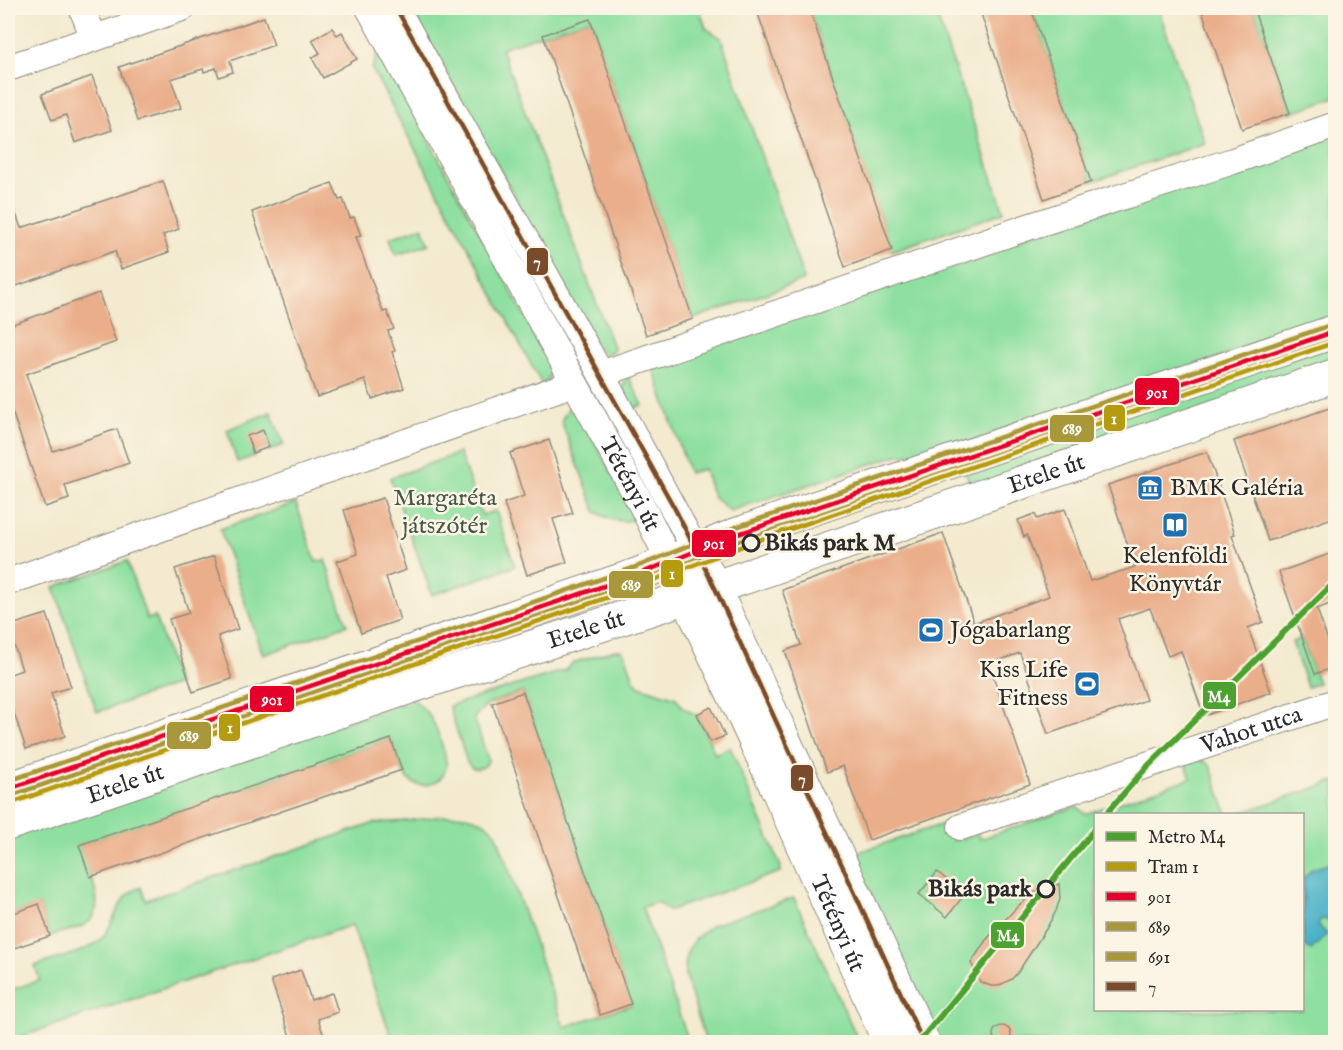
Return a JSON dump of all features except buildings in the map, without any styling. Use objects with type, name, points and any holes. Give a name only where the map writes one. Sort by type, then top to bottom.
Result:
[{"type":"main road","name":"Etele út","points":[[8,789],[639,574],[749,530],[1335,331]]},
{"type":"main road","name":"Etele út","points":[[8,824],[406,688],[701,593],[1335,375]]},
{"type":"main road","name":"Tétényi út","points":[[683,556],[701,593],[725,673],[923,1042]]},
{"type":"main road","name":"Tétényi út","points":[[830,872],[890,1042]]},
{"type":"street","points":[[82,8],[94,38]]},
{"type":"street","points":[[8,68],[182,8]]},
{"type":"street","name":"Tétényi út","points":[[369,8],[641,504],[683,556]]},
{"type":"street","name":"Tétényi út","points":[[396,8],[601,374],[683,556]]},
{"type":"street","points":[[601,374],[1030,226],[1233,161],[1335,125]]},
{"type":"street","points":[[9,576],[574,383]]},
{"type":"street","name":"Vahot utca","points":[[962,828],[1335,702]]},
{"type":"green space","points":[[411,8],[699,8],[706,28],[721,38],[804,280],[693,319],[590,19],[501,48],[614,350],[606,355],[599,350]]},
{"type":"green space","points":[[809,8],[934,8],[1004,212],[892,251]]},
{"type":"green space","points":[[1031,8],[1158,8],[1205,143],[1091,182]]},
{"type":"green space","points":[[1253,8],[1335,8],[1335,97],[1290,113]]},
{"type":"green space","points":[[379,49],[552,366],[549,377],[542,385],[372,69]]},
{"type":"green space","points":[[1335,132],[1335,318],[934,454],[898,455],[730,511],[713,497],[704,469],[689,473],[652,365]]},
{"type":"green space","points":[[423,227],[429,244],[396,255],[390,238]]},
{"type":"green space","points":[[1335,342],[1335,364],[971,488],[965,470]]},
{"type":"green space","points":[[628,376],[643,405],[632,409],[622,388]]},
{"type":"green space","points":[[572,402],[637,518],[626,521],[616,520],[596,512],[561,421]]},
{"type":"green space","points":[[271,412],[284,445],[254,452],[254,456],[237,462],[227,430]]},
{"type":"green space","name":"Margaréta játszótér","points":[[459,453],[482,515],[496,511],[515,566],[432,595],[390,478]]},
{"type":"green space","points":[[296,503],[316,562],[325,560],[347,625],[263,655],[220,529]]},
{"type":"green space","points":[[127,561],[147,619],[155,617],[178,684],[97,712],[54,587]]},
{"type":"green space","points":[[1302,638],[1318,683],[1307,687],[1292,642]]},
{"type":"green space","points":[[614,650],[621,650],[626,656],[634,680],[639,686],[676,698],[683,708],[697,715],[715,754],[730,747],[781,867],[780,872],[668,911],[658,902],[642,907],[689,1042],[393,1042],[352,925],[8,1041],[8,991],[40,980],[35,966],[95,944],[106,932],[126,897],[133,891],[141,887],[146,900],[375,823],[457,815],[477,819],[496,833],[564,1027],[631,1005],[523,692],[489,704],[474,718],[488,759],[485,766],[475,769],[467,762],[449,706],[565,670],[573,663]]},
{"type":"green space","points":[[414,700],[425,710],[432,721],[443,748],[446,766],[441,778],[436,782],[418,785],[407,778],[399,764],[391,739],[80,845],[96,898],[93,917],[82,926],[50,936],[39,905],[8,915],[8,830]]},
{"type":"green space","name":"Bikás park","points":[[1199,758],[1210,765],[1227,813],[1094,813],[1094,1011],[1304,1011],[1304,813],[1240,813],[1335,781],[1335,1042],[938,1042],[853,854],[946,823],[953,841],[978,833],[980,839],[1077,806],[1085,814],[1191,778],[1185,762]]},
{"type":"green space","points":[[794,898],[859,1042],[710,1042],[705,1039],[685,975],[686,955],[694,940],[712,925]]},
{"type":"water","points":[[1335,862],[1335,921],[1321,919],[1318,925],[1327,934],[1311,950],[1304,945],[1304,878],[1312,869]]},
{"type":"metro line","name":"M4","points":[[1107,813],[1145,769],[1336,581]]},
{"type":"metro line","name":"M4","points":[[919,1042],[1094,830]]},
{"type":"tram line","name":"1","points":[[8,804],[612,596],[767,537],[1336,342]]},
{"type":"transit line","name":"7","points":[[396,8],[675,509],[715,588],[923,1042]]},
{"type":"transit line","name":"691","points":[[8,781],[636,567],[736,527],[1334,324]]},
{"type":"transit line","name":"901","points":[[8,789],[639,574],[738,534],[1336,331]]},
{"type":"transit line","name":"689","points":[[10,796],[641,581],[741,541],[1336,339]]},
{"type":"place","name":"BMK Galéria","points":[[1150,488]]},
{"type":"place","name":"Kelenföldi Könyvtár","points":[[1175,525]]},
{"type":"place","name":"Bikás park M","points":[[751,543]]},
{"type":"place","name":"Jógabarlang","points":[[931,630]]},
{"type":"place","name":"Kiss Life Fitness","points":[[1087,684]]},
{"type":"place","name":"Bikás park","points":[[1046,889]]}]
